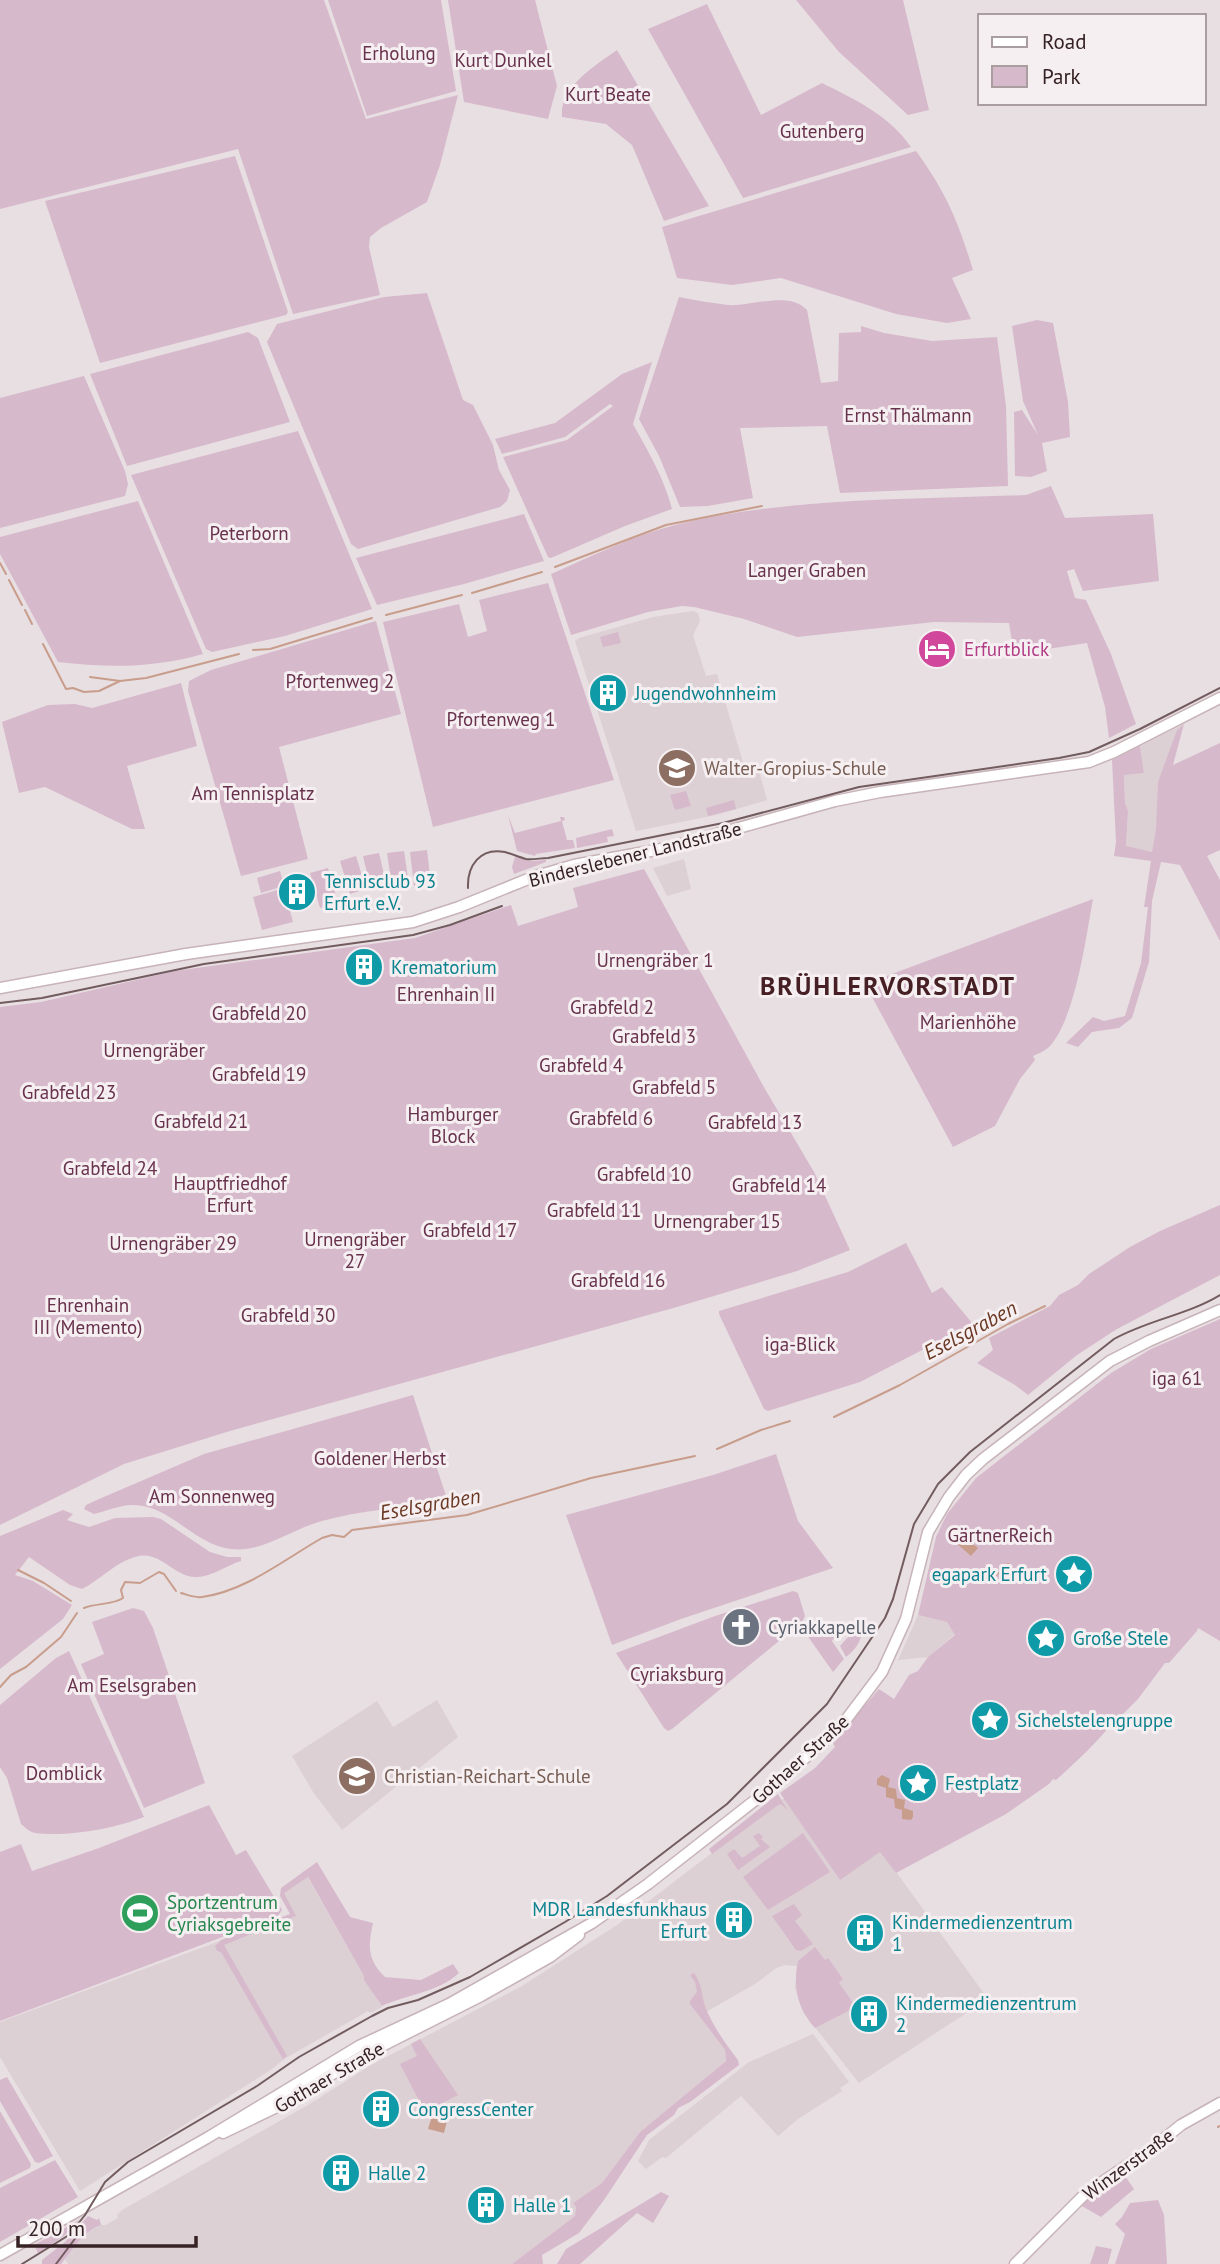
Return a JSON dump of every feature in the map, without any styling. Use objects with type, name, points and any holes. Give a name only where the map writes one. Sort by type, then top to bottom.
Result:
[{"type":"main road","name":"Binderslebener Landstraße","points":[[0,988],[186,954],[413,922],[460,907],[533,877],[574,865],[667,848],[835,801],[880,792],[1077,765],[1114,752],[1220,698]]},
{"type":"main road","name":"Gothaer Straße","points":[[0,2256],[207,2138],[359,2046],[449,2004],[592,1923],[648,1884],[826,1741],[865,1697],[886,1665],[906,1619],[928,1532],[965,1475],[1110,1361],[1149,1340],[1220,1310]]},
{"type":"main road","name":"Winzerstraße","points":[[1015,2264],[1086,2193],[1150,2150],[1181,2125],[1220,2103]]},
{"type":"shaded area","points":[[693,611],[698,613],[700,621],[693,635],[706,676],[717,674],[744,766],[757,764],[767,800],[716,815],[636,831],[575,641],[653,617]]},
{"type":"shaded area","points":[[1184,724],[1177,730],[1152,852],[1126,847],[1128,811],[1125,803],[1124,774],[1144,773],[1140,746]]},
{"type":"shaded area","points":[[684,859],[691,889],[667,896],[653,868]]},
{"type":"shaded area","points":[[961,1534],[978,1548],[971,1556],[955,1542]]},
{"type":"shaded area","points":[[918,1615],[947,1622],[955,1634],[928,1657],[898,1660]]},
{"type":"shaded area","name":"Christian-Reichart-Schule","points":[[437,1700],[458,1737],[342,1830],[313,1792],[292,1756],[377,1701],[393,1727]]},
{"type":"shaded area","points":[[882,1775],[890,1779],[888,1787],[896,1789],[897,1798],[905,1800],[904,1808],[913,1811],[911,1820],[902,1819],[902,1810],[895,1808],[894,1799],[886,1797],[886,1788],[877,1785],[877,1779]]},
{"type":"shaded area","points":[[784,1798],[840,1879],[881,1851],[988,1999],[859,2083],[803,2012],[795,1988],[797,1966],[785,1965],[776,1968],[755,1984],[699,2016],[725,2050],[726,2061],[640,2132],[602,2183],[573,2203],[576,2207],[575,2216],[512,2264],[68,2264],[65,2259],[96,2225],[106,2225],[118,2218],[117,2215],[122,2210],[308,2105],[371,2065],[522,1986],[620,1923]]},
{"type":"shaded area","points":[[304,1871],[382,2007],[370,2013],[368,2011],[286,2058],[80,2191],[0,2057],[0,2022],[291,1915],[281,1892]]},
{"type":"shaded area","points":[[813,2034],[849,2082],[840,2088],[842,2091],[798,2119],[778,2136],[741,2096],[666,2158],[662,2157],[646,2169],[638,2161],[649,2140],[749,2062]]},
{"type":"shaded area","points":[[433,2113],[448,2117],[444,2133],[428,2129]]},
{"type":"green space","points":[[0,0],[324,0],[366,119],[458,95],[440,165],[427,202],[370,237],[369,247],[380,295],[293,314],[238,149],[0,209]]},
{"type":"green space","name":"Erholung","points":[[328,0],[441,0],[456,91],[367,116]]},
{"type":"green space","name":"Kurt Dunkel","points":[[448,0],[535,0],[557,86],[548,119],[464,102]]},
{"type":"green space","name":"Gutenberg","points":[[796,0],[903,0],[929,110],[908,115],[839,52]]},
{"type":"green space","name":"Gutenberg","points":[[707,4],[761,115],[822,83],[882,117],[911,147],[743,198],[648,29]]},
{"type":"green space","name":"Kurt Beate","points":[[617,50],[709,206],[664,221],[632,145],[606,124],[562,117],[566,96],[580,78]]},
{"type":"green space","points":[[916,151],[943,194],[973,270],[952,278],[971,319],[947,323],[896,314],[781,278],[732,285],[677,278],[662,227]]},
{"type":"green space","points":[[235,156],[288,312],[286,315],[100,363],[45,201]]},
{"type":"green space","points":[[427,293],[463,400],[473,405],[493,445],[499,470],[510,490],[507,501],[500,507],[358,549],[351,544],[267,342],[277,324],[384,297]]},
{"type":"green space","name":"Ernst Thälmann","points":[[679,297],[728,305],[780,300],[799,304],[807,310],[821,383],[838,381],[839,333],[861,332],[861,326],[932,341],[997,337],[1006,406],[1008,486],[840,493],[827,426],[740,428],[753,498],[708,506],[680,507],[659,456],[639,419]]},
{"type":"green space","points":[[1037,320],[1053,323],[1068,402],[1070,437],[1042,443],[1047,471],[1031,477],[1015,476],[1014,412],[1022,410],[1038,435],[1023,401],[1012,326]]},
{"type":"green space","points":[[248,332],[258,338],[290,422],[127,466],[90,374]]},
{"type":"green space","points":[[652,362],[633,424],[660,476],[672,509],[548,557],[503,457],[567,440],[613,406],[610,404],[565,437],[502,454],[495,439],[555,423],[622,374]]},
{"type":"green space","points":[[84,376],[125,471],[128,484],[125,496],[0,528],[0,398]]},
{"type":"green space","name":"Peterborn","points":[[298,431],[372,609],[285,636],[212,652],[206,649],[131,475]]},
{"type":"green space","name":"Langer Graben","points":[[1051,486],[1065,518],[1153,514],[1159,581],[1083,591],[1074,569],[1067,571],[1075,598],[1086,600],[1111,654],[1136,724],[1109,738],[1105,707],[1087,643],[1014,654],[1009,623],[934,622],[797,637],[744,619],[682,606],[648,612],[571,635],[551,574],[643,535],[718,516],[849,501],[1026,495]]},
{"type":"green space","name":"Peterborn","points":[[138,501],[203,654],[131,666],[58,662],[0,554],[0,537]]},
{"type":"green space","points":[[524,514],[544,561],[464,584],[377,605],[356,558]]},
{"type":"green space","name":"Pfortenweg 1","points":[[548,583],[614,780],[433,827],[383,622],[459,604],[468,637],[487,631],[479,600]]},
{"type":"green space","name":"Pfortenweg 2","points":[[376,621],[401,714],[279,747],[308,859],[241,876],[188,691],[189,681],[211,670]]},
{"type":"green space","points":[[618,632],[621,643],[603,647],[600,637]]},
{"type":"green space","points":[[181,683],[197,746],[127,766],[145,829],[132,829],[45,787],[19,793],[2,722],[48,705],[75,704],[92,708]]},
{"type":"green space","points":[[1184,724],[1173,765],[1220,743],[1220,850],[1207,856],[1220,880],[1220,941],[1180,865],[1161,862],[1152,901],[1149,962],[1132,1018],[1119,1028],[1092,1032],[1078,1047],[1066,1043],[1093,1017],[1104,1021],[1125,1016],[1141,963],[1148,907],[1144,907],[1151,861],[1114,856],[1116,842],[1112,760],[1140,746],[1144,773],[1124,775],[1128,811],[1126,846],[1152,852],[1158,782],[1177,730]]},
{"type":"green space","points":[[686,791],[691,806],[675,810],[670,795]]},
{"type":"green space","points":[[734,800],[736,809],[708,816],[706,808]]},
{"type":"green space","points":[[508,815],[515,833],[561,821],[560,817],[564,817],[565,820],[562,821],[567,840],[573,840],[575,848],[535,856],[517,851]]},
{"type":"green space","points":[[612,829],[614,836],[607,837],[608,842],[577,848],[576,838]]},
{"type":"green space","points":[[427,850],[431,884],[414,886],[410,852]]},
{"type":"green space","points":[[404,851],[409,885],[392,887],[387,853]]},
{"type":"green space","points":[[379,853],[387,887],[371,890],[363,856]]},
{"type":"green space","points":[[356,856],[366,889],[350,894],[340,861]]},
{"type":"green space","points":[[515,857],[546,862],[514,874],[512,867]]},
{"type":"green space","points":[[328,868],[338,903],[320,908],[310,873]]},
{"type":"green space","name":"Hauptfriedhof Erfurt","points":[[644,869],[765,1089],[814,1172],[850,1250],[797,1271],[677,1307],[230,1431],[124,1464],[0,1525],[0,1007],[41,1002],[175,971],[415,938],[511,905],[518,926],[578,907],[573,888]]},
{"type":"green space","points":[[280,871],[284,886],[261,893],[257,878]]},
{"type":"green space","points":[[284,888],[293,922],[262,930],[253,897]]},
{"type":"green space","name":"Marienhöhe","points":[[1093,899],[1078,978],[1057,1036],[1048,1048],[1033,1056],[1035,1060],[1020,1079],[995,1126],[953,1147],[865,984]]},
{"type":"green space","points":[[1220,1205],[1220,1275],[1117,1329],[1077,1355],[1028,1395],[977,1363],[993,1350],[989,1338],[1050,1306],[1059,1295],[1078,1285],[1089,1274],[1130,1247]]},
{"type":"green space","name":"iga-Blick","points":[[906,1243],[932,1293],[942,1287],[973,1324],[860,1382],[768,1411],[764,1409],[719,1311],[848,1272]]},
{"type":"green space","name":"egapark Erfurt","points":[[1220,1319],[1220,1641],[1198,1628],[1169,1663],[1165,1663],[1138,1699],[1086,1752],[1056,1780],[1053,1779],[1006,1814],[896,1873],[880,1852],[840,1880],[780,1793],[815,1768],[835,1747],[833,1743],[879,1689],[894,1699],[909,1675],[918,1671],[928,1657],[955,1635],[947,1622],[918,1615],[936,1537],[947,1514],[976,1478],[1111,1373],[1151,1349]]},
{"type":"green space","name":"Goldener Herbst","points":[[413,1395],[448,1502],[337,1517],[266,1544],[243,1549],[217,1546],[170,1517],[144,1506],[130,1505],[94,1514],[84,1509],[86,1505],[99,1499],[204,1454]]},
{"type":"green space","points":[[776,1454],[798,1521],[833,1568],[612,1645],[566,1515],[713,1475]]},
{"type":"green space","points":[[63,1510],[73,1514],[67,1520],[89,1527],[115,1518],[161,1519],[210,1552],[227,1557],[241,1557],[241,1561],[195,1577],[181,1573],[154,1558],[139,1556],[116,1566],[82,1589],[70,1585],[29,1557],[15,1575],[33,1581],[72,1605],[63,1619],[0,1669],[0,1536]]},
{"type":"green space","name":"Cyriaksburg","points":[[793,1591],[798,1593],[805,1616],[802,1622],[672,1729],[668,1731],[664,1728],[616,1653],[715,1616]]},
{"type":"green space","name":"Am Eselsgraben","points":[[133,1608],[144,1611],[153,1628],[205,1783],[144,1808],[81,1664],[104,1654],[92,1622]]},
{"type":"green space","points":[[858,1623],[862,1628],[860,1641],[846,1657],[840,1646],[848,1637],[852,1624]]},
{"type":"green space","points":[[813,1624],[839,1624],[840,1631],[832,1641],[844,1659],[833,1672],[804,1631]]},
{"type":"green space","name":"Domblick","points":[[69,1651],[144,1817],[90,1831],[35,1833],[21,1824],[7,1778],[0,1767],[0,1705],[56,1658]]},
{"type":"green space","points":[[778,1794],[788,1811],[781,1804],[777,1806],[712,1854],[709,1849]]},
{"type":"green space","name":"Sportzentrum Cyriaksgebreite","points":[[209,1805],[236,1855],[246,1850],[282,1910],[278,1916],[0,2021],[0,1852],[21,1844],[32,1871]]},
{"type":"green space","points":[[759,1833],[763,1837],[761,1839],[770,1847],[738,1870],[727,1854],[734,1849],[742,1858],[760,1846],[753,1836]]},
{"type":"green space","points":[[803,1833],[830,1872],[768,1910],[743,1877]]},
{"type":"green space","points":[[317,1862],[350,1917],[373,1923],[370,1952],[385,1977],[421,1980],[453,1964],[459,1973],[432,1989],[382,2006],[364,1980],[308,1877],[284,1893],[296,1916],[224,1945],[287,2056],[283,2059],[215,1946],[221,1940],[290,1914],[280,1896],[281,1888]]},
{"type":"green space","points":[[794,1904],[802,1915],[795,1921],[813,1944],[801,1951],[796,1950],[772,1916]]},
{"type":"green space","points":[[815,1947],[825,1960],[828,1958],[843,1979],[839,1983],[856,2007],[815,2028],[800,2005],[796,1980],[798,1961]]},
{"type":"green space","points":[[694,1973],[709,2015],[739,2065],[678,2108],[674,2115],[647,2135],[579,2233],[542,2255],[543,2264],[512,2264],[575,2216],[576,2207],[573,2203],[602,2183],[640,2132],[726,2061],[725,2050],[690,2004],[697,1992],[690,1975]]},
{"type":"green space","points":[[420,2039],[458,2095],[425,2112],[400,2064],[417,2056],[411,2044]]},
{"type":"green space","points":[[7,2077],[53,2156],[39,2163],[35,2162],[0,2101],[0,2080]]},
{"type":"green space","points":[[0,2111],[31,2164],[30,2168],[0,2183]]},
{"type":"green space","points":[[55,2160],[78,2197],[0,2242],[0,2188]]},
{"type":"green space","points":[[1123,2173],[1134,2189],[1101,2217],[1080,2205]]},
{"type":"green space","points":[[661,2192],[669,2196],[653,2223],[637,2213],[580,2264],[557,2264],[566,2249]]},
{"type":"green space","points":[[1158,2200],[1164,2215],[1167,2264],[1115,2264],[1125,2234],[1115,2224],[1130,2203]]},
{"type":"green space","points":[[88,2216],[97,2220],[99,2218],[101,2225],[84,2236],[61,2264],[42,2264],[42,2260],[65,2242]]},
{"type":"green space","points":[[79,2220],[64,2236],[38,2253],[34,2245]]},
{"type":"green space","points":[[1096,2246],[1112,2249],[1108,2264],[1090,2264]]},
{"type":"waterway","points":[[555,567],[666,525],[762,506]]},
{"type":"waterway","points":[[0,563],[6,574]]},
{"type":"waterway","points":[[472,593],[542,572]]},
{"type":"waterway","points":[[9,580],[22,605]]},
{"type":"waterway","points":[[386,615],[462,595]]},
{"type":"waterway","points":[[25,610],[32,624]]},
{"type":"waterway","points":[[253,650],[270,649],[372,618]]},
{"type":"waterway","points":[[43,644],[66,689],[73,688],[84,692],[99,691],[120,681],[146,678],[239,654]]},
{"type":"waterway","points":[[90,677],[120,681]]},
{"type":"waterway","name":"Eselsgraben","points":[[834,1417],[900,1385],[1045,1306]]},
{"type":"waterway","name":"Eselsgraben","points":[[717,1449],[790,1421]]},
{"type":"waterway","name":"Eselsgraben","points":[[181,1593],[202,1597],[234,1588],[265,1573],[322,1538],[332,1535],[344,1537],[352,1530],[467,1515],[591,1478],[695,1456]]},
{"type":"waterway","points":[[995,1576],[1008,1564]]},
{"type":"waterway","points":[[18,1570],[71,1601]]},
{"type":"waterway","name":"Eselsgraben","points":[[84,1608],[119,1600],[123,1598],[121,1590],[125,1582],[140,1583],[159,1572],[164,1574],[176,1591]]},
{"type":"waterway","name":"Eselsgraben","points":[[0,1687],[11,1675],[26,1667],[61,1637],[77,1613]]},
{"type":"tram line","points":[[468,888],[473,866],[482,855],[489,852],[505,852],[526,859],[548,858],[723,823],[859,787],[1089,752],[1220,688]]},
{"type":"tram line","points":[[0,1003],[42,998],[204,964],[413,935],[502,906]]},
{"type":"tram line","points":[[22,2264],[69,2235],[105,2182],[128,2162],[257,2086],[299,2057],[372,2016],[388,2008],[418,2000],[470,1977],[565,1922],[607,1896],[727,1804],[827,1704],[885,1618],[914,1524],[938,1484],[970,1452],[1114,1339],[1220,1295]]},
{"type":"tram line","points":[[56,2264],[77,2236]]},
{"type":"place","name":"Erfurtblick","points":[[937,649]]},
{"type":"place","name":"Jugendwohnheim","points":[[608,693]]},
{"type":"place","name":"Walter-Gropius-Schule","points":[[677,768]]},
{"type":"place","name":"Tennisclub 93 Erfurt e.V.","points":[[297,892]]},
{"type":"place","name":"Krematorium","points":[[364,967]]},
{"type":"place","name":"egapark Erfurt","points":[[1074,1574]]},
{"type":"place","name":"Cyriakkapelle","points":[[741,1627]]},
{"type":"place","name":"Große Stele","points":[[1046,1638]]},
{"type":"place","name":"Sichelstelengruppe","points":[[990,1720]]},
{"type":"place","name":"Christian-Reichart-Schule","points":[[357,1776]]},
{"type":"place","name":"Festplatz","points":[[918,1783]]},
{"type":"place","name":"Sportzentrum Cyriaksgebreite","points":[[140,1913]]},
{"type":"place","name":"MDR Landesfunkhaus Erfurt","points":[[734,1920]]},
{"type":"place","name":"Kindermedienzentrum 1","points":[[865,1933]]},
{"type":"place","name":"Kindermedienzentrum 2","points":[[869,2014]]},
{"type":"place","name":"CongressCenter","points":[[381,2109]]},
{"type":"place","name":"Halle 2","points":[[341,2173]]},
{"type":"place","name":"Halle 1","points":[[486,2205]]},
{"type":"district","name":"BRÜHLERVORSTADT","points":[[888,985]]},
{"type":"park label","name":"Am Tennisplatz","points":[[253,793]]},
{"type":"park label","name":"Urnengräber 1","points":[[655,960]]},
{"type":"park label","name":"Ehrenhain II","points":[[446,994]]},
{"type":"park label","name":"Grabfeld 2","points":[[612,1007]]},
{"type":"park label","name":"Grabfeld 20","points":[[259,1013]]},
{"type":"park label","name":"Grabfeld 3","points":[[654,1036]]},
{"type":"park label","name":"Urnengräber","points":[[154,1050]]},
{"type":"park label","name":"Grabfeld 4","points":[[581,1065]]},
{"type":"park label","name":"Grabfeld 19","points":[[259,1074]]},
{"type":"park label","name":"Grabfeld 5","points":[[674,1087]]},
{"type":"park label","name":"Grabfeld 23","points":[[69,1092]]},
{"type":"park label","name":"Grabfeld 6","points":[[611,1118]]},
{"type":"park label","name":"Grabfeld 21","points":[[201,1121]]},
{"type":"park label","name":"Grabfeld 13","points":[[755,1122]]},
{"type":"park label","name":"Hamburger Block","points":[[453,1125]]},
{"type":"park label","name":"Grabfeld 24","points":[[110,1168]]},
{"type":"park label","name":"Grabfeld 10","points":[[644,1174]]},
{"type":"park label","name":"Grabfeld 14","points":[[779,1185]]},
{"type":"park label","name":"Grabfeld 11","points":[[594,1210]]},
{"type":"park label","name":"Urnengraber 15","points":[[717,1221]]},
{"type":"park label","name":"Grabfeld 17","points":[[470,1230]]},
{"type":"park label","name":"Urnengräber 29","points":[[173,1243]]},
{"type":"park label","name":"Urnengräber 27","points":[[355,1250]]},
{"type":"park label","name":"Grabfeld 16","points":[[618,1280]]},
{"type":"park label","name":"Grabfeld 30","points":[[288,1315]]},
{"type":"park label","name":"Ehrenhain III (Memento)","points":[[88,1316]]},
{"type":"park label","name":"iga 61","points":[[1177,1378]]},
{"type":"park label","name":"Am Sonnenweg","points":[[212,1496]]},
{"type":"park label","name":"GärtnerReich","points":[[1000,1535]]}]
